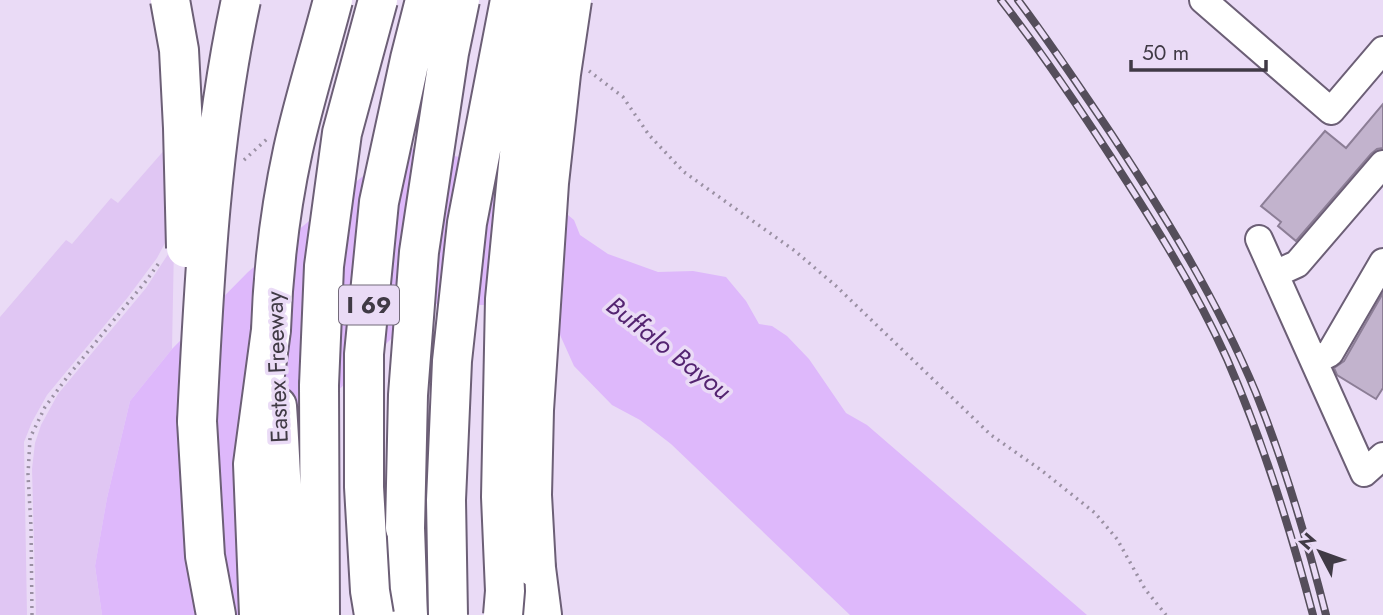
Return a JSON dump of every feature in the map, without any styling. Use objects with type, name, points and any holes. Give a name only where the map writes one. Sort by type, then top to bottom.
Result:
[{"type":"highway","points":[[170,0],[179,50],[185,235],[205,556],[216,615]]},
{"type":"highway","points":[[197,421],[202,308],[212,183],[229,52],[241,0]]},
{"type":"highway","name":"Eastex Freeway","points":[[289,615],[271,330],[273,275],[291,161],[333,0]]},
{"type":"highway","name":"I 69","points":[[320,615],[319,385],[324,267],[342,133],[378,0]]},
{"type":"highway","name":"I 69","points":[[374,615],[370,591],[364,487],[365,354],[379,202],[425,0]]},
{"type":"highway","points":[[408,615],[405,528],[408,395],[419,252],[449,53],[460,0]]},
{"type":"highway","points":[[448,615],[446,500],[454,347],[467,223],[510,0]]},
{"type":"highway","points":[[505,607],[501,497],[505,299],[534,0]]},
{"type":"highway","points":[[542,615],[532,495],[534,410],[549,183],[572,0]]},
{"type":"highway","points":[[259,615],[253,464],[271,330]]},
{"type":"street","points":[[1203,0],[1331,111],[1383,50]]},
{"type":"street","points":[[1275,274],[1297,264],[1383,164]]},
{"type":"street","points":[[1259,239],[1364,473],[1383,456]]},
{"type":"street","points":[[1314,360],[1329,353],[1383,262]]},
{"type":"shaded area","points":[[174,139],[174,226],[157,258],[128,297],[47,395],[24,442],[27,615],[0,615],[0,317],[66,240],[72,244],[111,198],[118,203]]},
{"type":"shaded area","points":[[174,245],[172,349],[130,401],[107,498],[95,566],[102,615],[36,615],[32,469],[35,443],[41,425],[58,394],[146,288]]},
{"type":"water","name":"Buffalo Bayou","points":[[399,146],[509,166],[574,220],[580,235],[608,254],[658,272],[693,271],[726,277],[746,301],[759,324],[772,326],[787,336],[809,359],[846,413],[867,425],[1087,615],[850,615],[671,444],[640,420],[612,405],[574,366],[547,306],[427,304],[319,409],[292,615],[102,615],[95,566],[107,498],[130,401],[172,349],[248,272]]},
{"type":"building","points":[[1383,104],[1383,148],[1371,154],[1296,241],[1278,226],[1281,222],[1261,206],[1325,131],[1346,148]]},
{"type":"building","points":[[1383,293],[1383,388],[1376,399],[1337,375],[1334,368],[1344,361]]},
{"type":"railway","points":[[1001,0],[1058,77],[1127,181],[1173,256],[1215,333],[1264,453],[1313,615]]},
{"type":"railway","points":[[1018,0],[1132,166],[1190,261],[1225,326],[1256,393],[1286,475],[1326,615]]}]
